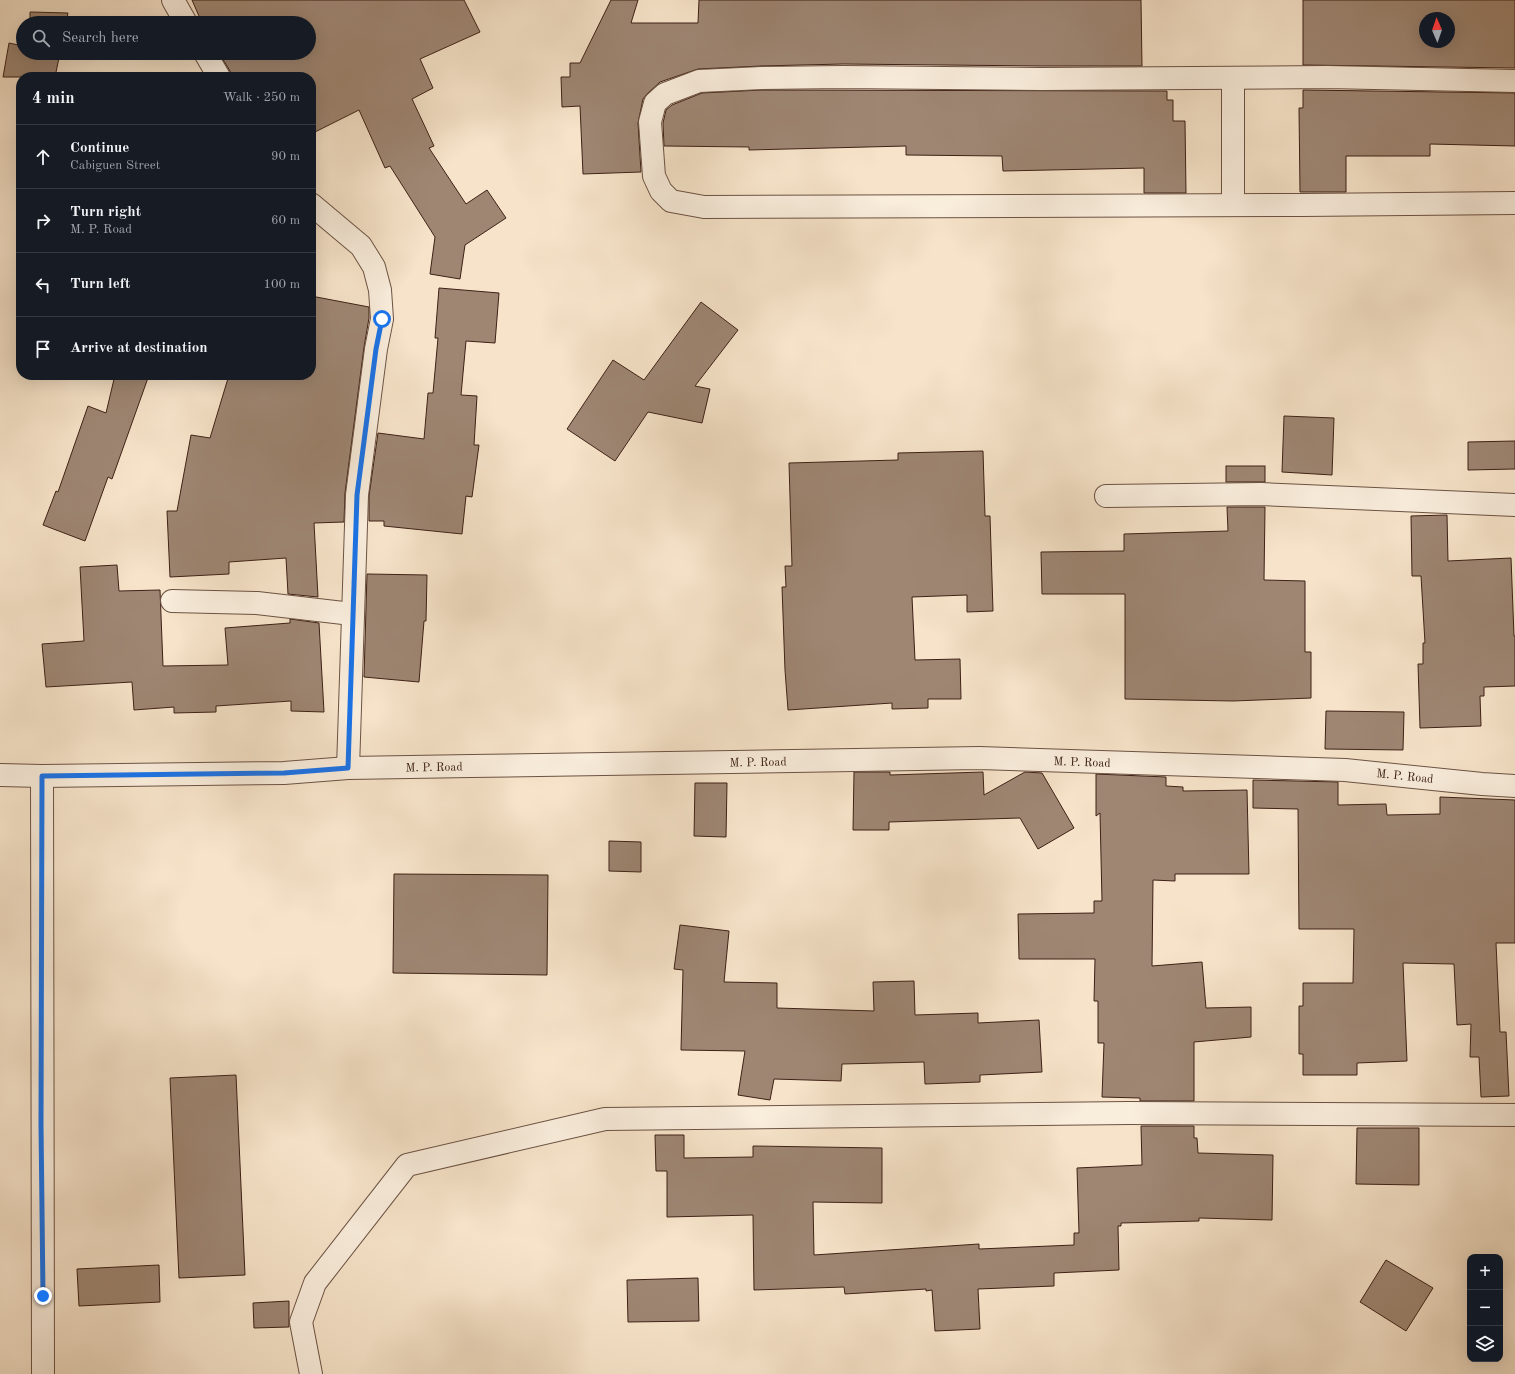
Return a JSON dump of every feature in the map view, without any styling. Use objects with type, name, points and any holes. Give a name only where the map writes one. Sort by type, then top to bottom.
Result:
[{"type":"street","points":[[173,0],[182,16]]},
{"type":"street","points":[[209,60],[216,72]]},
{"type":"street","points":[[1515,81],[1327,76],[1033,79],[843,77],[762,78],[699,81],[665,94],[655,103],[650,122],[654,176],[661,191],[671,201],[704,207],[1515,203]]},
{"type":"street","points":[[1233,78],[1233,205]]},
{"type":"street","points":[[316,208],[361,246],[374,267],[380,290],[382,319],[376,349],[357,495],[348,768]]},
{"type":"street","points":[[1106,496],[1261,494],[1515,505]]},
{"type":"street","points":[[172,601],[257,603],[352,614]]},
{"type":"street","name":"M. P. Road","points":[[0,775],[42,776],[284,773],[348,768],[979,758],[1345,770],[1515,786]]},
{"type":"street","points":[[42,776],[43,1374]]},
{"type":"street","points":[[311,1374],[300,1322],[315,1283],[407,1165],[605,1119],[1129,1113],[1515,1115]]},
{"type":"building","points":[[192,0],[464,0],[480,32],[420,59],[433,88],[412,99],[434,146],[429,148],[466,204],[487,190],[506,218],[465,245],[460,279],[430,274],[435,237],[390,166],[385,168],[359,110],[316,132],[316,72],[230,72],[223,60],[316,60],[316,16],[199,16]]},
{"type":"building","points":[[611,0],[638,0],[631,23],[698,23],[699,0],[1141,0],[1142,66],[843,64],[698,69],[660,82],[643,99],[638,123],[641,172],[583,174],[580,106],[562,107],[561,77],[570,77],[570,63],[580,63]]},
{"type":"building","points":[[1303,0],[1515,0],[1515,68],[1303,65]]},
{"type":"building","points":[[30,12],[68,13],[67,16],[30,16]]},
{"type":"building","points":[[9,43],[16,44],[16,60],[59,60],[56,72],[16,72],[16,77],[3,77]]},
{"type":"building","points":[[762,90],[1167,91],[1167,100],[1173,100],[1173,121],[1185,121],[1186,193],[1144,193],[1144,168],[1003,171],[1002,156],[906,155],[906,146],[749,150],[749,147],[664,146],[663,123],[666,110],[672,105],[702,93]]},
{"type":"building","points":[[1303,90],[1515,93],[1515,146],[1430,144],[1430,156],[1346,156],[1346,192],[1300,192],[1299,108],[1303,108]]},
{"type":"building","points":[[439,288],[499,293],[495,343],[466,341],[461,395],[477,396],[474,445],[479,445],[472,497],[466,496],[462,534],[384,526],[384,521],[369,521],[369,496],[378,433],[424,439],[428,393],[433,393],[438,338],[435,338]]},
{"type":"building","points":[[316,297],[369,307],[369,318],[345,493],[344,522],[314,523],[318,597],[288,594],[286,558],[229,562],[229,574],[170,577],[167,511],[177,511],[191,435],[210,438],[227,380],[316,380]]},
{"type":"building","points":[[701,302],[738,330],[695,386],[710,389],[702,423],[648,412],[615,461],[567,429],[613,360],[644,380]]},
{"type":"building","points":[[114,380],[147,380],[112,479],[108,477],[85,541],[43,525],[56,491],[58,492],[88,406],[106,413]]},
{"type":"building","points":[[1284,416],[1334,418],[1332,475],[1282,472]]},
{"type":"building","points":[[1515,441],[1515,469],[1468,470],[1468,442]]},
{"type":"building","points":[[983,451],[985,516],[990,516],[993,611],[967,612],[967,595],[912,597],[915,660],[960,659],[961,699],[928,699],[928,708],[892,709],[892,703],[788,710],[782,587],[786,587],[785,566],[792,566],[789,463],[898,460],[898,453]]},
{"type":"building","points":[[1226,466],[1265,466],[1265,482],[1226,482]]},
{"type":"building","points":[[1227,507],[1265,507],[1264,580],[1305,581],[1305,652],[1311,652],[1311,698],[1233,701],[1125,699],[1125,594],[1042,594],[1041,552],[1124,551],[1124,534],[1228,531]]},
{"type":"building","points":[[1447,515],[1448,561],[1511,558],[1515,636],[1515,686],[1484,687],[1484,696],[1480,696],[1481,726],[1420,728],[1418,664],[1423,664],[1423,643],[1425,643],[1421,576],[1412,576],[1411,516]]},
{"type":"building","points":[[117,565],[119,591],[160,590],[163,666],[228,665],[225,628],[290,623],[290,619],[319,623],[324,712],[291,711],[291,701],[216,706],[216,712],[174,713],[174,707],[134,710],[132,682],[46,687],[42,644],[84,641],[80,567]]},
{"type":"building","points":[[367,574],[427,575],[426,621],[424,621],[419,682],[364,677]]},
{"type":"building","points":[[1326,711],[1404,712],[1403,750],[1325,749]]},
{"type":"building","points":[[854,772],[890,772],[890,775],[983,772],[984,795],[1025,772],[1042,773],[1074,828],[1038,849],[1020,818],[889,822],[889,830],[853,830]]},
{"type":"building","points":[[1096,774],[1166,777],[1166,786],[1183,787],[1183,791],[1247,790],[1249,874],[1175,874],[1175,881],[1153,880],[1152,966],[1202,962],[1206,1008],[1251,1007],[1251,1037],[1194,1042],[1194,1101],[1140,1101],[1140,1098],[1102,1097],[1104,1043],[1098,1043],[1098,1001],[1094,1001],[1095,959],[1019,959],[1018,914],[1094,913],[1094,901],[1102,901],[1100,813],[1096,816]]},
{"type":"building","points":[[1253,780],[1338,782],[1338,805],[1386,804],[1387,815],[1440,814],[1440,797],[1515,800],[1515,943],[1496,943],[1500,1032],[1506,1032],[1509,1096],[1481,1097],[1479,1057],[1470,1057],[1471,1024],[1457,1025],[1454,964],[1403,963],[1407,1061],[1357,1063],[1357,1075],[1303,1075],[1303,1054],[1299,1054],[1299,1006],[1303,1006],[1303,983],[1353,983],[1354,929],[1299,929],[1298,809],[1253,808]]},
{"type":"building","points":[[695,783],[727,783],[726,837],[694,836]]},
{"type":"building","points":[[609,841],[641,842],[641,872],[609,871]]},
{"type":"building","points":[[394,874],[548,875],[547,975],[393,973]]},
{"type":"building","points":[[680,925],[729,931],[724,982],[777,983],[777,1008],[874,1011],[873,982],[914,981],[915,1015],[978,1013],[978,1023],[1039,1020],[1042,1072],[980,1075],[980,1082],[925,1084],[924,1062],[842,1064],[841,1081],[774,1079],[770,1100],[738,1095],[745,1051],[681,1050],[683,970],[674,969]]},
{"type":"building","points":[[236,1075],[245,1275],[179,1278],[170,1078]]},
{"type":"building","points":[[1141,1126],[1194,1126],[1194,1138],[1197,1138],[1198,1153],[1273,1155],[1272,1220],[1199,1218],[1199,1221],[1121,1223],[1121,1226],[1118,1226],[1119,1270],[1054,1273],[1054,1286],[978,1289],[980,1329],[935,1331],[932,1290],[926,1291],[926,1289],[845,1294],[844,1287],[754,1290],[753,1215],[667,1217],[667,1171],[656,1171],[655,1135],[684,1135],[684,1158],[753,1157],[753,1146],[882,1148],[882,1203],[813,1202],[814,1255],[979,1244],[979,1249],[1074,1245],[1074,1233],[1079,1233],[1077,1168],[1142,1165]]},
{"type":"building","points":[[1357,1128],[1419,1128],[1419,1185],[1356,1184]]},
{"type":"building","points":[[1386,1260],[1433,1288],[1406,1331],[1360,1302]]},
{"type":"building","points":[[159,1265],[160,1302],[79,1306],[77,1269]]},
{"type":"building","points":[[698,1278],[699,1321],[628,1322],[627,1280]]},
{"type":"building","points":[[289,1301],[289,1327],[254,1328],[253,1303]]},
{"type":"route","points":[[43,1296],[41,1124],[42,776],[284,773],[348,768],[357,495],[376,349],[382,319]]}]
